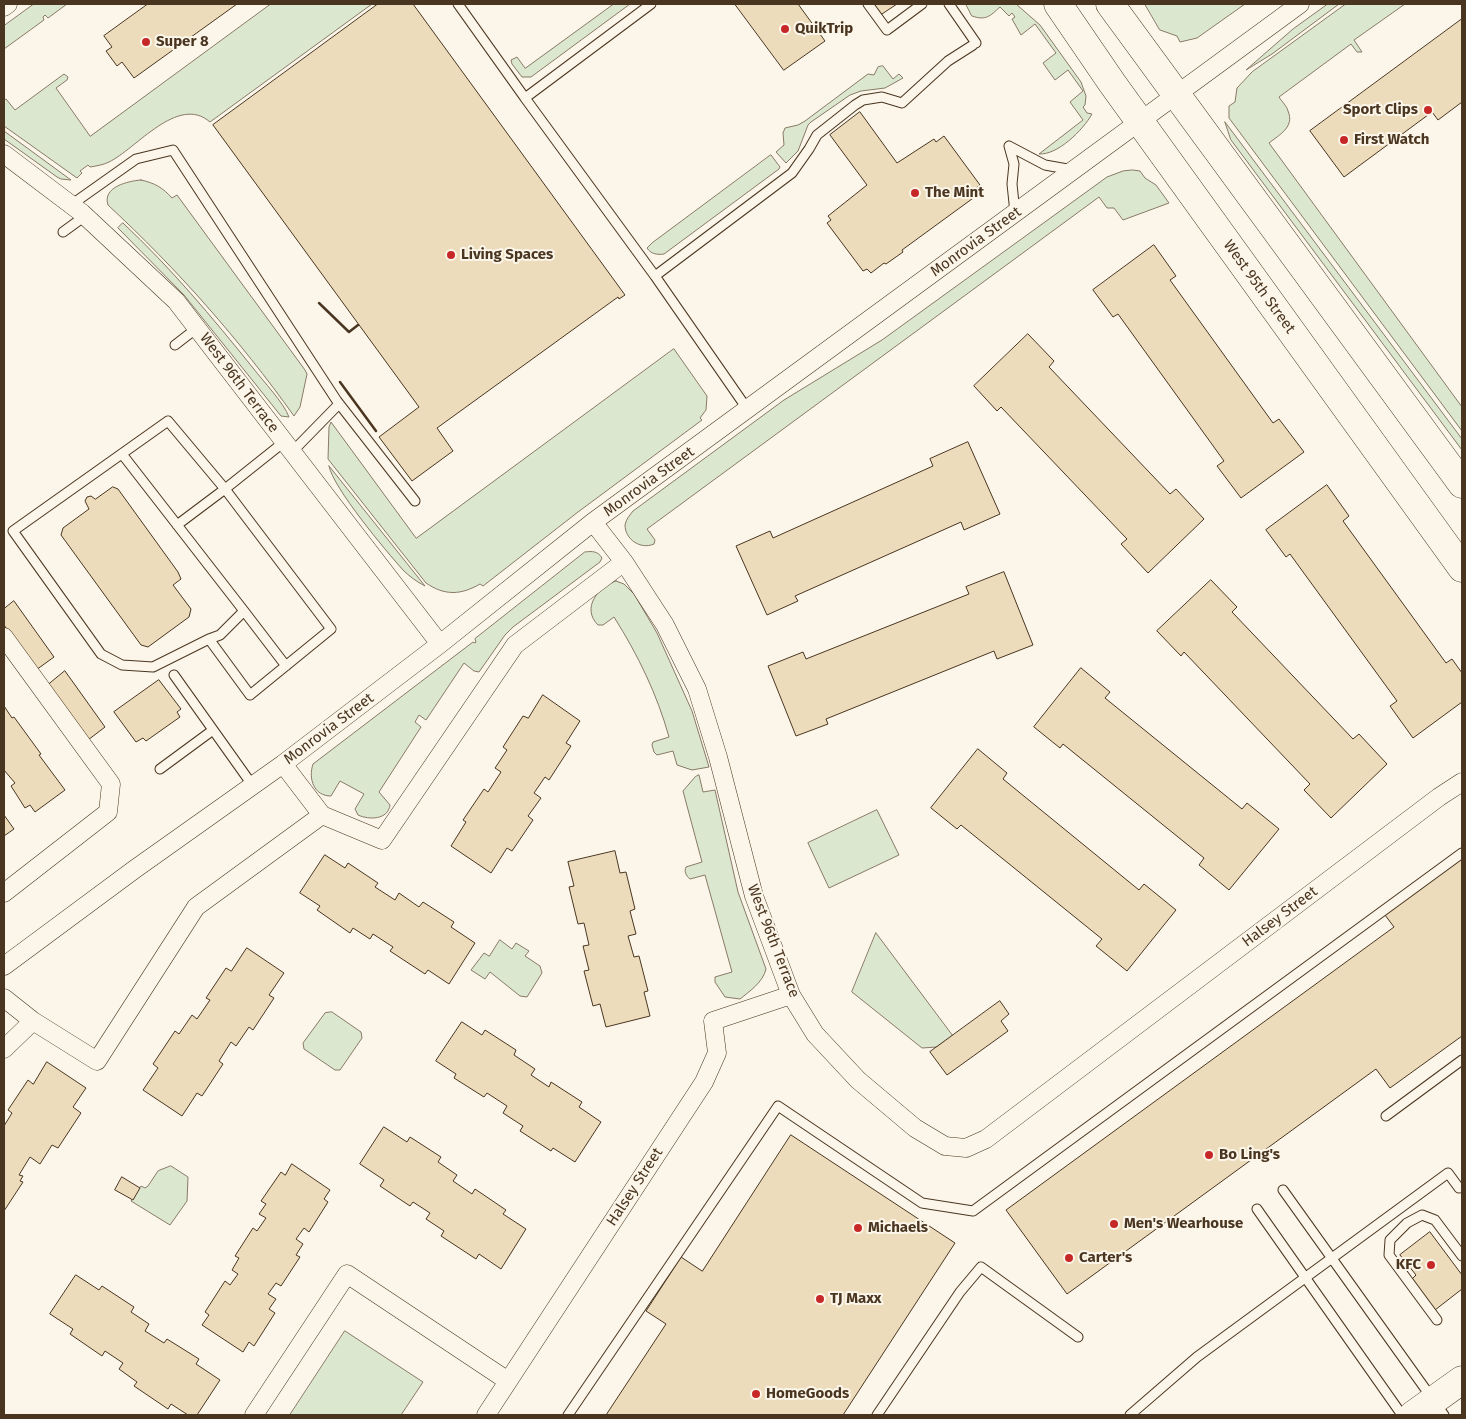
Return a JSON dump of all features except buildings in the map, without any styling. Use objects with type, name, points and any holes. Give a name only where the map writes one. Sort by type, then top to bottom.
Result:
[{"type":"main road","name":"West 95th Street","points":[[1058,4],[1140,122],[1458,560]]},
{"type":"main road","points":[[1115,7],[1462,484]]},
{"type":"main road","points":[[1430,1410],[1462,1380]]},
{"type":"street","points":[[4,7],[8,4]]},
{"type":"street","name":"Monrovia Street","points":[[4,966],[135,869],[283,764],[440,644],[593,522],[1300,4]]},
{"type":"street","name":"West 96th Terrace","points":[[4,154],[78,210],[176,301],[440,644]]},
{"type":"street","name":"West 96th Terrace","points":[[593,522],[624,562],[665,625],[697,689],[718,757],[754,896],[791,995],[815,1034],[858,1080],[915,1128],[946,1146],[966,1148],[986,1139],[1100,1054]]},
{"type":"street","points":[[283,764],[322,815],[382,840],[515,644],[624,562]]},
{"type":"street","points":[[4,636],[111,784],[108,812],[4,893]]},
{"type":"street","name":"Halsey Street","points":[[1100,1054],[1439,797],[1462,782]]},
{"type":"street","points":[[4,998],[33,1021],[96,1061],[196,907],[322,815]]},
{"type":"street","name":"Halsey Street","points":[[486,1415],[704,1082],[716,1053],[712,1021],[791,995]]},
{"type":"street","points":[[4,1049],[33,1021]]},
{"type":"street","points":[[254,1415],[347,1274],[508,1381]]},
{"type":"lane","points":[[458,4],[655,276],[748,410]]},
{"type":"lane","points":[[525,98],[651,4]]},
{"type":"lane","points":[[868,4],[887,30],[922,4]]},
{"type":"lane","points":[[655,276],[792,174],[821,130],[855,105],[863,100],[882,97],[902,103],[948,61],[974,44],[949,4]]},
{"type":"lane","points":[[1015,213],[1012,184],[1014,164],[1009,146],[1045,165],[1074,170]]},
{"type":"lane","points":[[63,232],[78,210],[136,159],[173,150],[339,404],[415,501]]},
{"type":"lane","points":[[175,345],[198,328]]},
{"type":"lane","points":[[177,526],[224,489],[288,447],[339,404]]},
{"type":"lane","points":[[209,639],[250,695],[332,629],[224,489],[168,421],[13,531],[102,654],[122,665],[153,667],[209,639],[220,635],[244,611]]},
{"type":"lane","points":[[122,454],[286,666]]},
{"type":"lane","points":[[174,675],[253,786]]},
{"type":"lane","points":[[160,769],[213,730]]},
{"type":"lane","points":[[568,1415],[778,1106],[922,1204],[973,1211],[1462,852]]},
{"type":"lane","points":[[1386,1116],[1462,1060]]},
{"type":"lane","points":[[1130,1415],[1197,1357],[1448,1173],[1460,1188]]},
{"type":"lane","points":[[1283,1190],[1332,1259],[1430,1410]]},
{"type":"lane","points":[[1257,1209],[1402,1415]]},
{"type":"lane","points":[[1437,1320],[1389,1255],[1390,1240],[1407,1223],[1422,1215],[1436,1220],[1462,1256]]},
{"type":"lane","points":[[878,1415],[960,1292],[981,1267],[1078,1338]]},
{"type":"green space","points":[[34,4],[67,4],[48,18],[45,15],[43,17],[44,20],[4,49],[4,26]]},
{"type":"green space","points":[[271,4],[372,4],[210,122],[198,115],[185,115],[171,119],[109,162],[90,167],[88,165],[80,171],[82,173],[77,178],[4,126],[4,100],[6,99],[15,110],[64,74],[68,77],[67,80],[56,88],[90,136]]},
{"type":"green space","points":[[614,4],[630,4],[531,77],[522,77],[512,64],[511,60],[517,57],[525,68]]},
{"type":"green space","points":[[966,4],[1016,4],[1040,25],[1081,82],[1086,96],[1083,107],[1087,113],[1092,114],[1083,127],[1062,146],[1039,154],[1083,120],[1070,102],[1083,91],[1068,70],[1055,80],[1043,63],[1056,53],[1035,24],[1021,35],[1012,19],[1015,17],[1012,13],[1009,16],[1000,7],[988,17],[981,18],[972,16]]},
{"type":"green space","points":[[1145,4],[1245,4],[1197,38],[1180,42],[1177,36],[1160,30]]},
{"type":"green space","points":[[1328,4],[1339,4],[1272,54],[1246,70],[1293,29]]},
{"type":"green space","points":[[1346,4],[1405,4],[1354,40],[1362,52],[1357,52],[1351,44],[1279,97],[1286,106],[1290,117],[1289,122],[1285,130],[1269,143],[1462,407],[1462,431],[1229,118],[1229,106],[1235,102],[1237,88],[1252,72]]},
{"type":"green space","points":[[883,66],[893,79],[899,74],[903,78],[885,88],[861,91],[850,95],[811,122],[808,125],[798,151],[786,163],[776,152],[784,145],[783,133],[785,128],[805,121],[868,74],[874,75],[878,67]]},
{"type":"green space","points":[[1225,122],[1462,439],[1462,450],[1231,140]]},
{"type":"green space","points":[[4,131],[71,180],[57,177],[4,139]]},
{"type":"green space","points":[[771,155],[780,167],[779,169],[664,254],[650,252],[647,248],[652,243]]},
{"type":"green space","points":[[1123,171],[1140,171],[1145,178],[1156,185],[1169,203],[1123,220],[1114,208],[1107,208],[1099,197],[647,529],[655,540],[654,544],[644,546],[630,539],[625,525],[633,511],[784,400],[882,340],[1107,177]]},
{"type":"green space","points":[[141,180],[158,186],[172,198],[177,195],[305,370],[307,374],[300,407],[294,416],[252,360],[207,306],[108,205],[107,199],[112,189],[123,184]]},
{"type":"green space","points":[[123,223],[158,257],[207,312],[273,392],[289,417],[281,416],[184,295],[118,228]]},
{"type":"green space","points":[[674,349],[707,396],[706,410],[700,418],[702,420],[578,512],[483,586],[480,584],[473,588],[453,593],[440,590],[426,583],[328,459],[329,427],[331,422],[416,538]]},
{"type":"green space","points":[[329,466],[425,586],[403,570],[373,535],[340,489]]},
{"type":"green space","points":[[585,552],[599,554],[602,558],[600,562],[513,627],[505,635],[479,672],[474,671],[464,663],[426,720],[419,715],[415,722],[421,727],[379,792],[390,805],[386,814],[377,818],[367,818],[358,815],[355,809],[364,794],[340,781],[331,796],[320,793],[317,790],[311,775],[313,764],[473,642],[475,643],[475,639]]},
{"type":"green space","points":[[616,581],[624,584],[634,594],[657,633],[692,711],[709,767],[692,770],[677,765],[673,751],[657,755],[654,752],[653,742],[669,737],[659,705],[646,675],[614,617],[603,625],[598,625],[591,612],[591,605],[598,593]]},
{"type":"green space","points":[[699,775],[703,792],[715,790],[738,892],[766,969],[759,982],[740,999],[725,997],[715,982],[715,977],[732,972],[705,875],[690,879],[685,872],[686,867],[702,862],[683,791]]},
{"type":"green space","points":[[877,810],[899,855],[829,888],[808,843]]},
{"type":"green space","points":[[876,933],[953,1036],[937,1047],[922,1048],[852,992]]},
{"type":"green space","points":[[500,940],[512,949],[516,943],[529,951],[525,956],[540,966],[542,973],[527,997],[520,996],[490,972],[485,979],[471,970],[484,953],[489,956]]},
{"type":"green space","points":[[332,1012],[361,1032],[362,1038],[340,1070],[335,1070],[304,1049],[303,1043],[325,1013]]},
{"type":"green space","points":[[171,1166],[188,1177],[187,1201],[170,1225],[131,1201],[141,1186],[145,1188],[148,1186],[158,1171]]},
{"type":"green space","points":[[345,1331],[423,1382],[401,1415],[290,1415]]},
{"type":"wall","points":[[319,303],[349,332],[358,325]]},
{"type":"wall","points":[[340,382],[376,431]]},
{"type":"place","name":"QuikTrip","points":[[785,29]]},
{"type":"place","name":"Super 8","points":[[146,42]]},
{"type":"place","name":"Sport Clips","points":[[1428,110]]},
{"type":"place","name":"First Watch","points":[[1344,140]]},
{"type":"place","name":"The Mint","points":[[915,193]]},
{"type":"place","name":"Living Spaces","points":[[451,255]]},
{"type":"place","name":"Bo Ling's","points":[[1209,1155]]},
{"type":"place","name":"Men's Wearhouse","points":[[1114,1224]]},
{"type":"place","name":"Michaels","points":[[858,1228]]},
{"type":"place","name":"Carter's","points":[[1069,1258]]},
{"type":"place","name":"KFC","points":[[1431,1265]]},
{"type":"place","name":"TJ Maxx","points":[[820,1299]]},
{"type":"place","name":"HomeGoods","points":[[756,1394]]}]
